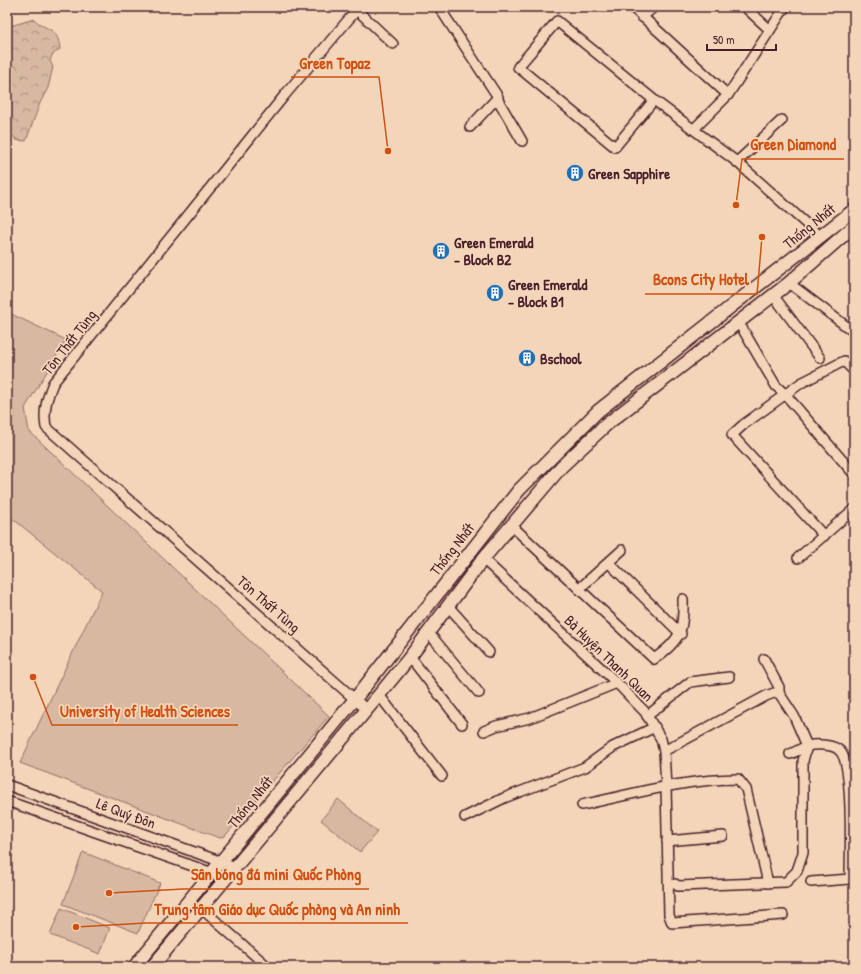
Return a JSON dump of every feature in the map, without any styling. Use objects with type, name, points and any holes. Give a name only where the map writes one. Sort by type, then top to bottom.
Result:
[{"type":"main road","name":"Thống Nhất","points":[[134,967],[355,698],[519,490],[546,461],[622,390],[762,283],[854,210]]},
{"type":"main road","name":"Thống Nhất","points":[[152,967],[380,695],[483,559],[562,466],[607,424],[789,283],[854,226]]},
{"type":"main road","points":[[762,283],[773,295]]},
{"type":"street","points":[[439,7],[498,97],[498,100],[522,141]]},
{"type":"street","points":[[632,7],[728,95]]},
{"type":"street","points":[[642,17],[654,7]]},
{"type":"street","points":[[745,7],[770,30]]},
{"type":"street","points":[[694,129],[728,95],[785,7]]},
{"type":"street","points":[[358,8],[393,44]]},
{"type":"street","name":"Tôn Thất Tùng","points":[[358,8],[284,96],[53,383],[46,400],[44,415],[46,427],[367,710]]},
{"type":"street","points":[[654,100],[615,147],[518,67],[557,21],[654,100],[737,162],[821,237]]},
{"type":"street","points":[[470,127],[498,100]]},
{"type":"street","points":[[737,162],[782,120]]},
{"type":"street","points":[[789,283],[854,332]]},
{"type":"street","points":[[773,295],[820,358]]},
{"type":"street","points":[[739,323],[776,386],[785,394],[854,474]]},
{"type":"street","points":[[824,536],[732,435],[801,383],[844,361],[847,362],[854,371]]},
{"type":"street","points":[[798,558],[854,509]]},
{"type":"street","points":[[511,525],[654,659],[681,634],[683,599]]},
{"type":"street","points":[[579,589],[622,550]]},
{"type":"street","name":"Bà Huyện Thanh Quan","points":[[483,559],[617,682],[655,727],[661,739],[664,751],[669,915],[672,923],[783,915]]},
{"type":"street","points":[[608,562],[681,634]]},
{"type":"street","points":[[448,606],[489,652]]},
{"type":"street","points":[[428,632],[479,693]]},
{"type":"street","points":[[410,657],[462,724]]},
{"type":"street","points":[[675,884],[678,886],[786,882],[797,871],[803,852],[803,761],[807,746],[794,716],[779,693],[779,687],[764,659]]},
{"type":"street","points":[[647,716],[690,682],[729,677]]},
{"type":"street","points":[[484,731],[496,726],[530,718],[617,682]]},
{"type":"street","points":[[664,751],[766,696],[774,692],[779,693]]},
{"type":"street","points":[[380,695],[442,776]]},
{"type":"street","points":[[465,817],[504,798],[585,767],[613,747],[655,727]]},
{"type":"street","points":[[790,754],[807,746],[832,746],[839,750],[845,757],[848,769],[852,879],[811,882]]},
{"type":"street","points":[[582,805],[666,787],[738,778],[746,789],[768,883]]},
{"type":"street","name":"Lê Quý Đôn","points":[[7,785],[236,867]]},
{"type":"street","points":[[42,812],[46,798]]},
{"type":"street","name":"Lê Quý Đôn","points":[[7,801],[227,878]]},
{"type":"street","points":[[667,841],[723,836]]},
{"type":"street","points":[[202,909],[268,967]]},
{"type":"green space","points":[[34,19],[51,30],[57,36],[60,49],[52,55],[50,61],[53,67],[48,88],[40,103],[26,141],[16,140],[7,128],[7,27]]},
{"type":"green space","points":[[7,312],[66,340],[25,408],[29,431],[329,716],[225,836],[220,838],[20,763],[102,591],[7,514]]},
{"type":"green space","points":[[338,799],[377,832],[360,852],[321,820]]},
{"type":"green space","points":[[83,852],[160,883],[138,933],[63,904]]},
{"type":"green space","points":[[61,908],[110,928],[100,954],[50,935]]},
{"type":"place","name":"Green Topaz","points":[[388,151]]},
{"type":"place","name":"Green Sapphire","points":[[575,173]]},
{"type":"place","name":"Green Diamond","points":[[736,205]]},
{"type":"place","name":"Bcons City Hotel","points":[[762,237]]},
{"type":"place","name":"Green Emerald - Block B2","points":[[441,251]]},
{"type":"place","name":"Green Emerald - Block B1","points":[[495,293]]},
{"type":"place","name":"Bschool","points":[[527,358]]},
{"type":"place","name":"University of Health Sciences","points":[[33,677]]},
{"type":"place","name":"Sân bóng đá mini Quốc Phòng","points":[[109,893]]},
{"type":"place","name":"Trung tâm Giáo dục Quốc phòng và An ninh","points":[[76,927]]}]
